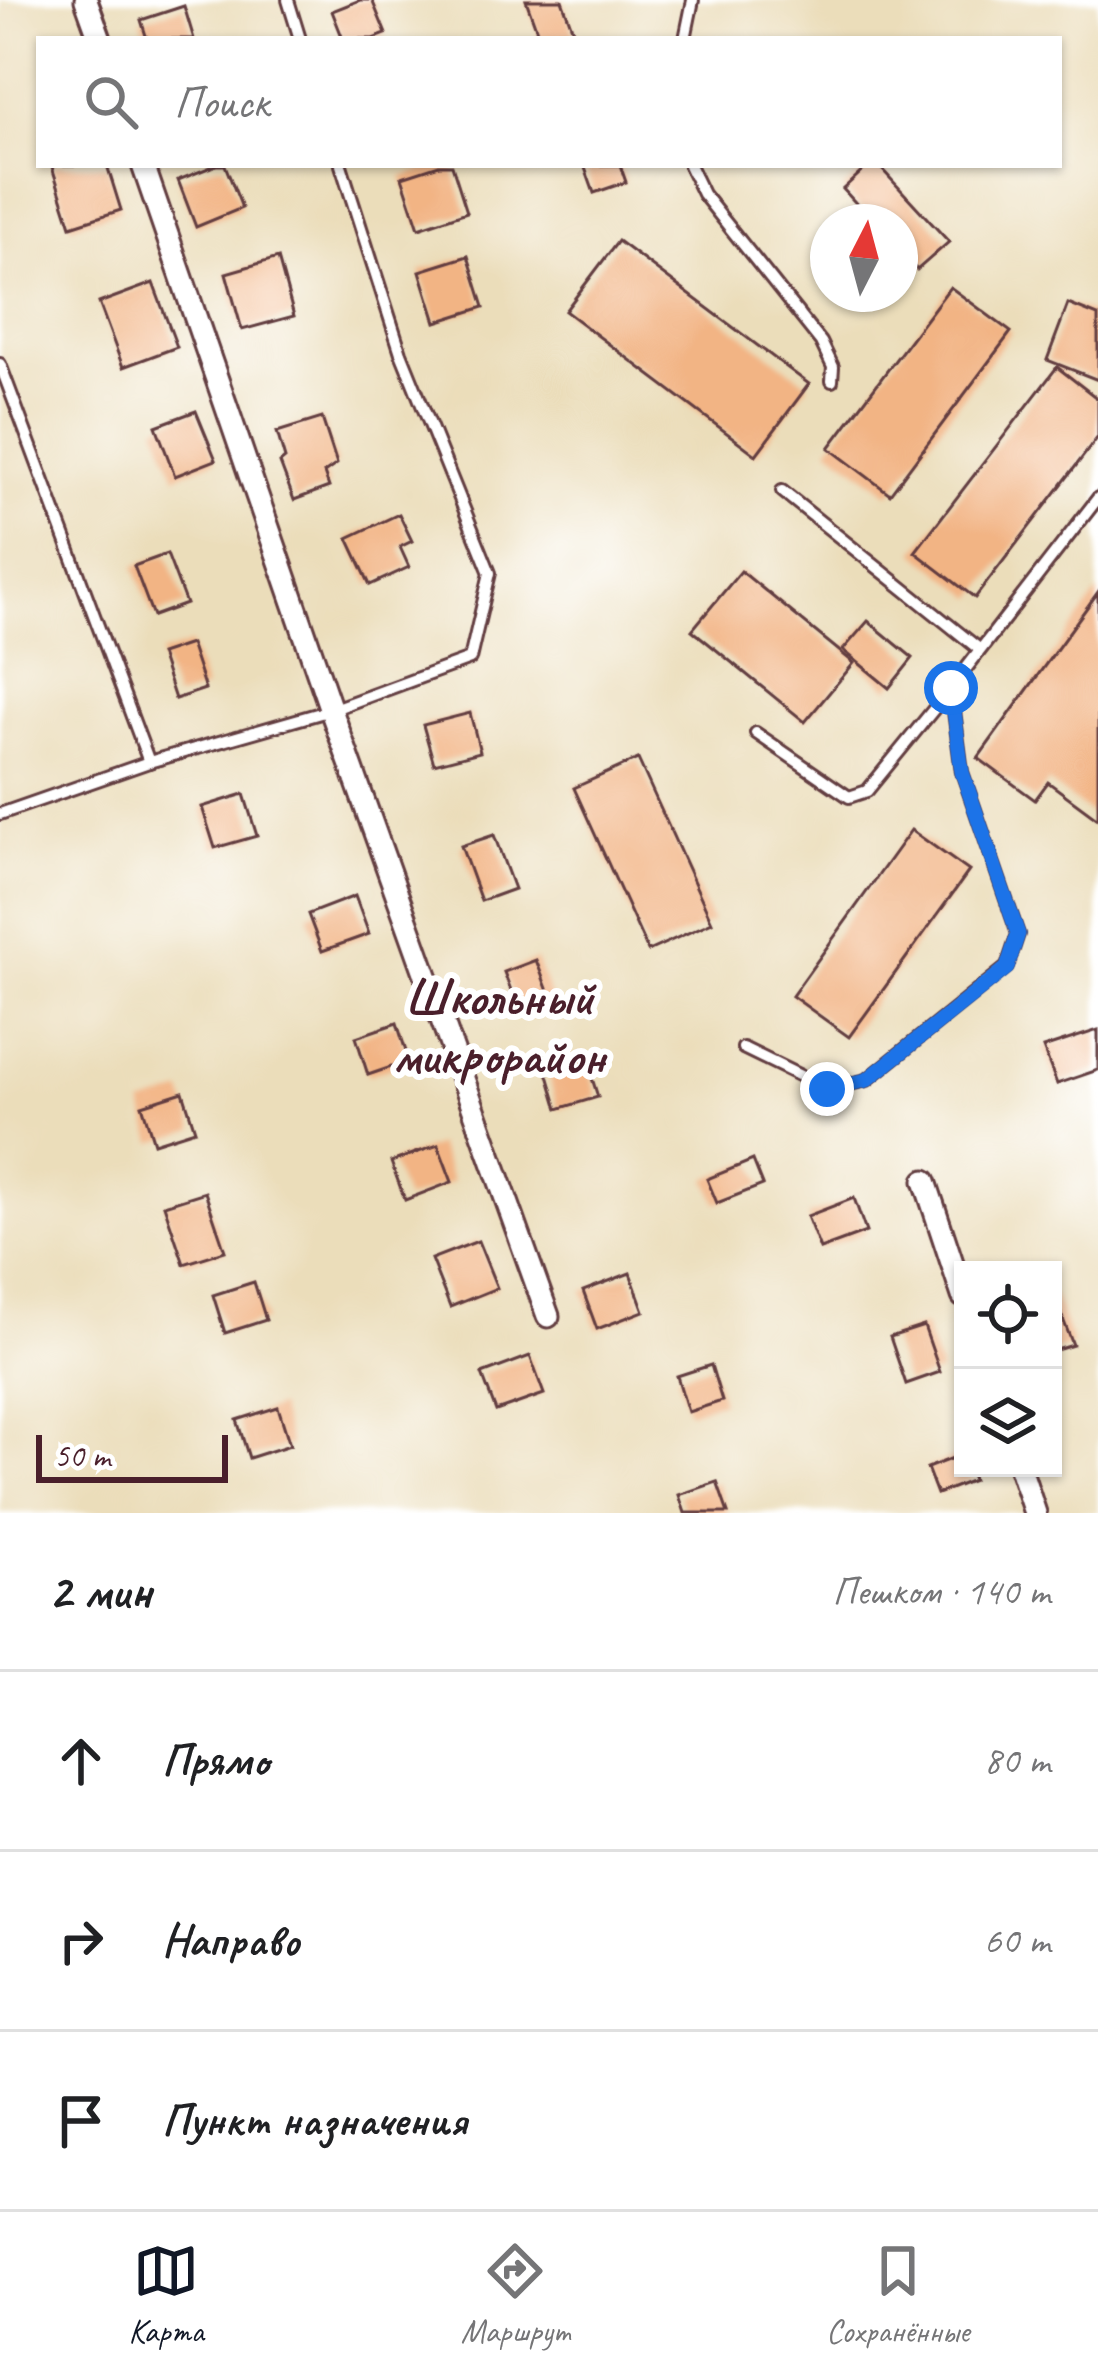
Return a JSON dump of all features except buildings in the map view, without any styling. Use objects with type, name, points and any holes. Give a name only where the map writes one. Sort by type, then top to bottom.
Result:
[{"type":"street","points":[[86,0],[99,36]]},
{"type":"street","points":[[144,168],[548,1316]]},
{"type":"street","points":[[925,1181],[954,1269]]},
{"type":"street","points":[[1023,1477],[1035,1513]]},
{"type":"lane","points":[[288,0],[299,36]]},
{"type":"lane","points":[[686,36],[693,0]]},
{"type":"lane","points":[[0,814],[149,762],[332,710],[470,658],[490,573],[401,353],[341,168]]},
{"type":"lane","points":[[690,168],[703,194],[821,342],[833,367],[832,381]]},
{"type":"lane","points":[[0,364],[149,762]]},
{"type":"lane","points":[[782,490],[979,649]]},
{"type":"lane","points":[[756,734],[849,797],[867,791],[1098,498]]},
{"type":"lane","points":[[742,1048],[827,1089],[867,1080],[1007,968],[1018,934],[962,772],[951,688]]},
{"type":"district","name":"Школьный микрорайон","points":[[499,1026]]},
{"type":"route","points":[[827,1089],[867,1080],[1007,968],[1018,934],[962,772],[951,688]]}]
